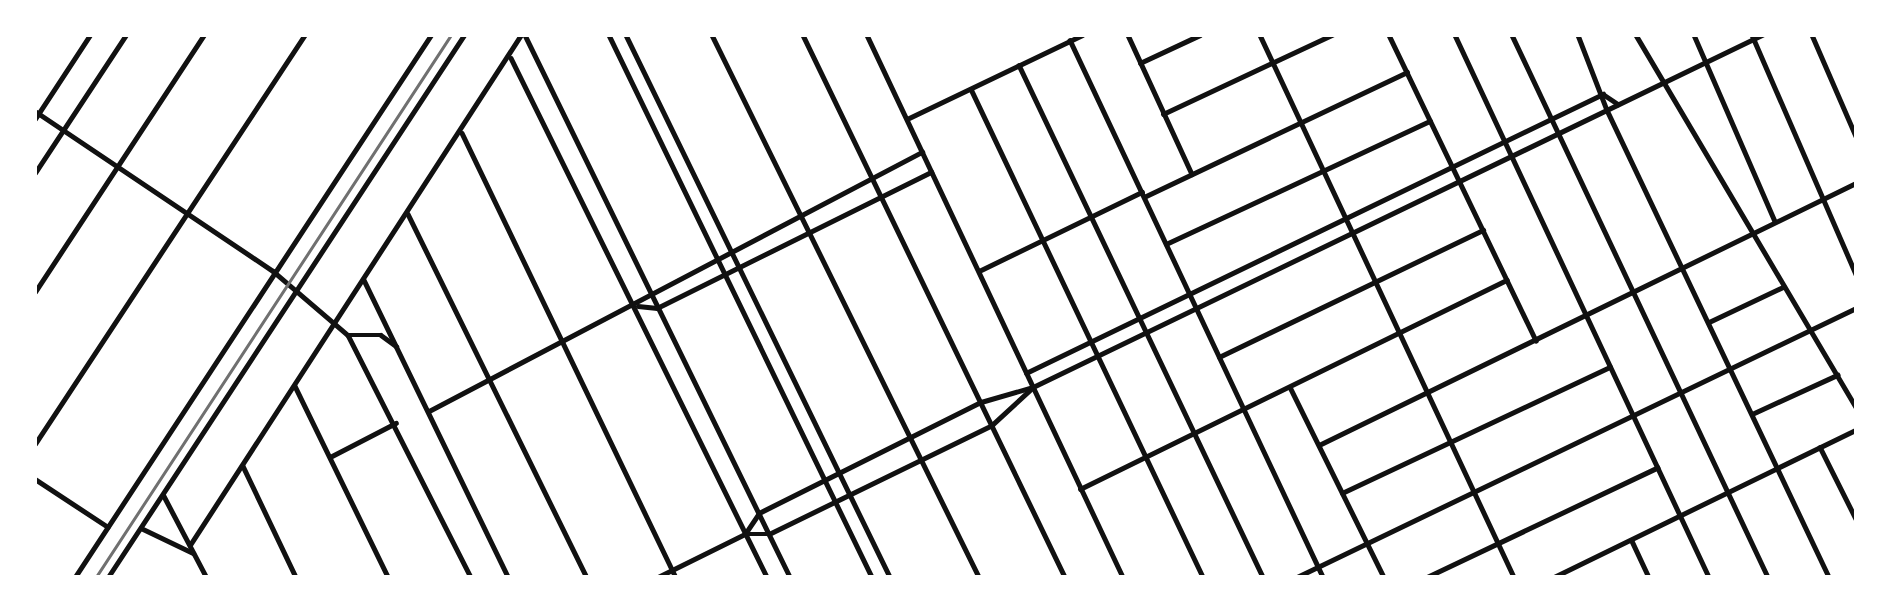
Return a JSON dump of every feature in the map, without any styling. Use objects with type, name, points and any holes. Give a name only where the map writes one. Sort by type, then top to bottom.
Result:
[{"type":"main road","points":[[108,577],[464,35]]},
{"type":"main road","points":[[163,495],[206,577]]},
{"type":"street","points":[[35,119],[37,112],[90,35]]},
{"type":"street","points":[[35,173],[126,35]]},
{"type":"street","points":[[35,292],[116,165],[204,35]]},
{"type":"street","points":[[35,444],[305,35]]},
{"type":"street","points":[[75,577],[273,271],[431,35]]},
{"type":"street","points":[[190,545],[523,35]]},
{"type":"street","points":[[523,35],[790,577]]},
{"type":"street","points":[[609,35],[872,577]]},
{"type":"street","points":[[626,35],[890,577]]},
{"type":"street","points":[[712,35],[979,577]]},
{"type":"street","points":[[803,35],[1065,577]]},
{"type":"street","points":[[867,35],[1122,577]]},
{"type":"street","points":[[907,119],[1082,35]]},
{"type":"street","points":[[1128,35],[1192,174]]},
{"type":"street","points":[[1140,63],[1200,35]]},
{"type":"street","points":[[1260,35],[1514,577]]},
{"type":"street","points":[[1163,114],[1332,35]]},
{"type":"street","points":[[1389,35],[1536,341]]},
{"type":"street","points":[[1455,35],[1709,577]]},
{"type":"street","points":[[1512,35],[1768,577]]},
{"type":"street","points":[[1578,35],[1607,110],[1829,577]]},
{"type":"street","points":[[1636,35],[1749,233],[1856,407]]},
{"type":"street","points":[[1693,35],[1775,221]]},
{"type":"street","points":[[746,534],[759,513],[981,402],[1033,387],[1560,135],[1664,81],[1762,35]]},
{"type":"street","points":[[1812,35],[1856,136]]},
{"type":"street","points":[[1753,37],[1856,274]]},
{"type":"street","points":[[1070,40],[1323,577]]},
{"type":"street","points":[[510,58],[637,305],[767,577]]},
{"type":"street","points":[[1019,65],[1148,331],[1262,577]]},
{"type":"street","points":[[978,271],[1407,72]]},
{"type":"street","points":[[971,89],[1203,577]]},
{"type":"street","points":[[1026,373],[1139,314],[1505,144],[1603,94]]},
{"type":"street","points":[[1603,94],[1619,105]]},
{"type":"street","points":[[37,112],[273,271],[333,328],[348,335],[381,335],[397,347]]},
{"type":"street","points":[[1166,244],[1430,121]]},
{"type":"street","points":[[461,132],[676,577]]},
{"type":"street","points":[[429,411],[637,305],[649,290],[922,152]]},
{"type":"street","points":[[637,305],[657,308],[931,172]]},
{"type":"street","points":[[1319,446],[1684,269],[1749,233],[1856,183]]},
{"type":"street","points":[[408,213],[587,577]]},
{"type":"street","points":[[1219,357],[1483,230]]},
{"type":"street","points":[[364,280],[508,577]]},
{"type":"street","points":[[1080,489],[1506,280]]},
{"type":"street","points":[[1709,321],[1783,286]]},
{"type":"street","points":[[1297,577],[1475,494],[1856,308]]},
{"type":"street","points":[[348,335],[396,423],[471,577]]},
{"type":"street","points":[[1342,493],[1610,367]]},
{"type":"street","points":[[1752,414],[1837,375]]},
{"type":"street","points":[[295,386],[388,577]]},
{"type":"street","points":[[658,577],[746,534],[769,534],[992,425],[1033,387]]},
{"type":"street","points":[[1290,387],[1384,577]]},
{"type":"street","points":[[330,457],[396,423]]},
{"type":"street","points":[[1554,577],[1780,472],[1856,430]]},
{"type":"street","points":[[1821,447],[1856,519]]},
{"type":"street","points":[[242,465],[296,577]]},
{"type":"street","points":[[1426,577],[1657,468]]},
{"type":"street","points":[[35,479],[108,527]]},
{"type":"street","points":[[141,528],[194,554]]},
{"type":"street","points":[[1632,541],[1649,577]]},
{"type":"railway","points":[[96,577],[451,35]]}]
